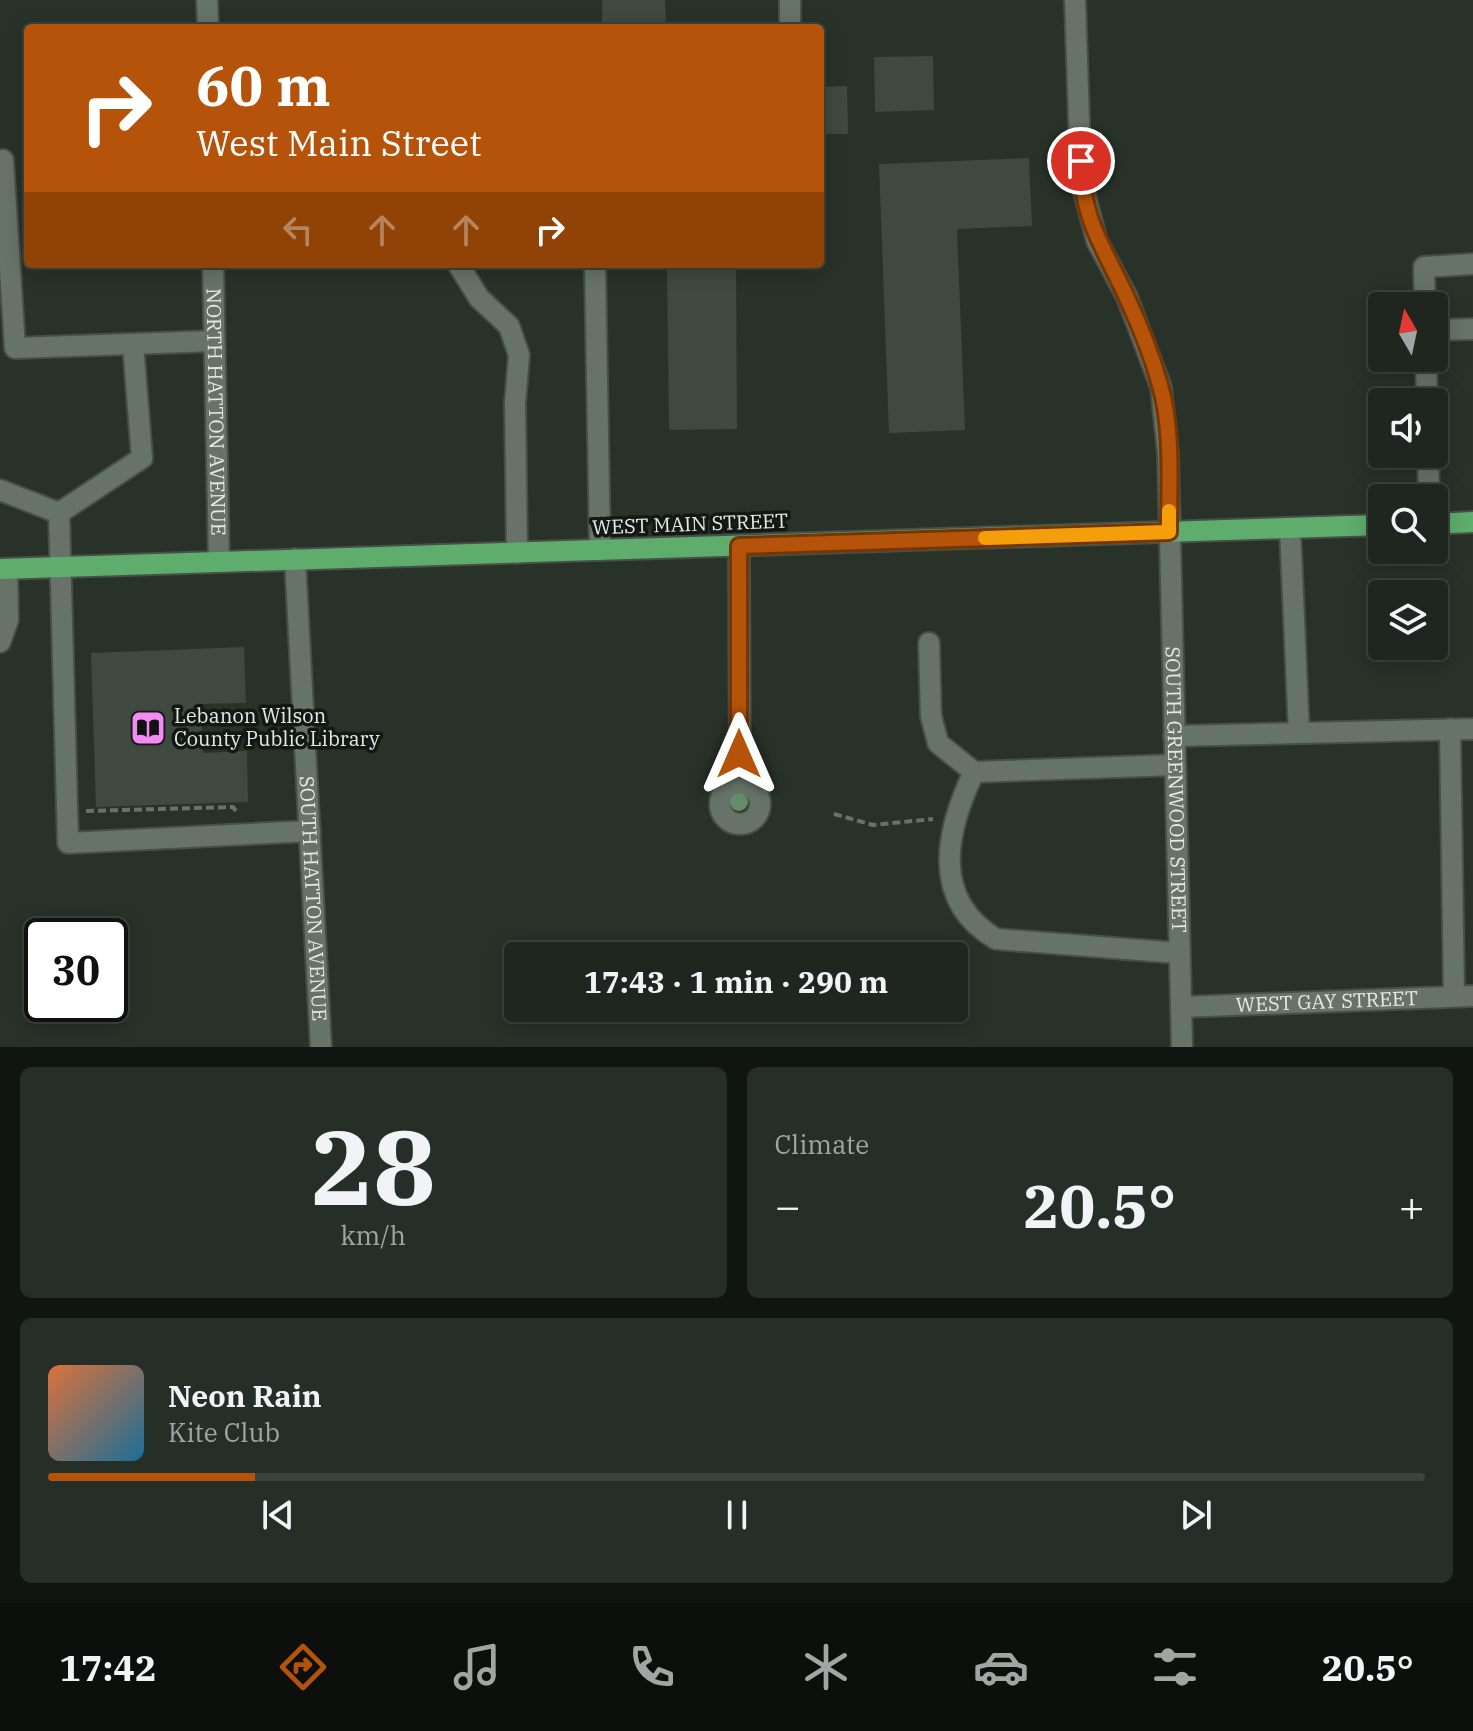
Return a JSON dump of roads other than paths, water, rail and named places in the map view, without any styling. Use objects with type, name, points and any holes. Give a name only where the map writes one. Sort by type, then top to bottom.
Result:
[{"type":"main road","points":[[1448,523],[1473,522]]},
{"type":"main road","name":"WEST MAIN STREET","points":[[4,569],[1368,525]]},
{"type":"street","points":[[207,0],[208,24]]},
{"type":"street","points":[[790,0],[790,24]]},
{"type":"street","name":"SOUTH GREENWOOD STREET","points":[[1075,0],[1083,193],[1097,241],[1127,297],[1161,387],[1168,453],[1182,1047]]},
{"type":"street","points":[[3,160],[7,348],[214,341]]},
{"type":"street","points":[[1425,292],[1424,267],[1473,264]]},
{"type":"street","name":"NORTH HATTON AVENUE","points":[[213,268],[219,561]]},
{"type":"street","points":[[460,268],[479,298],[509,326],[519,355],[515,403],[517,553]]},
{"type":"street","points":[[595,268],[600,550]]},
{"type":"street","points":[[1448,330],[1473,329]]},
{"type":"street","points":[[59,513],[142,458],[133,344]]},
{"type":"street","points":[[0,490],[59,513]]},
{"type":"street","points":[[59,513],[68,843],[310,831]]},
{"type":"street","points":[[1290,528],[1299,733]]},
{"type":"street","points":[[739,546],[740,784]]},
{"type":"street","name":"SOUTH HATTON AVENUE","points":[[295,559],[321,1047]]},
{"type":"street","points":[[0,642],[8,620],[4,569]]},
{"type":"street","points":[[929,643],[931,716],[938,743],[974,772],[1175,765]]},
{"type":"street","points":[[1450,729],[1463,996]]},
{"type":"street","points":[[1174,736],[1473,729]]},
{"type":"street","points":[[974,772],[955,817],[949,866],[952,886],[977,928],[996,939],[1179,953]]},
{"type":"street","name":"WEST GAY STREET","points":[[1181,1007],[1463,996]]},
{"type":"place","name":"Lebanon Wilson County Public Library","points":[[148,728]]}]
